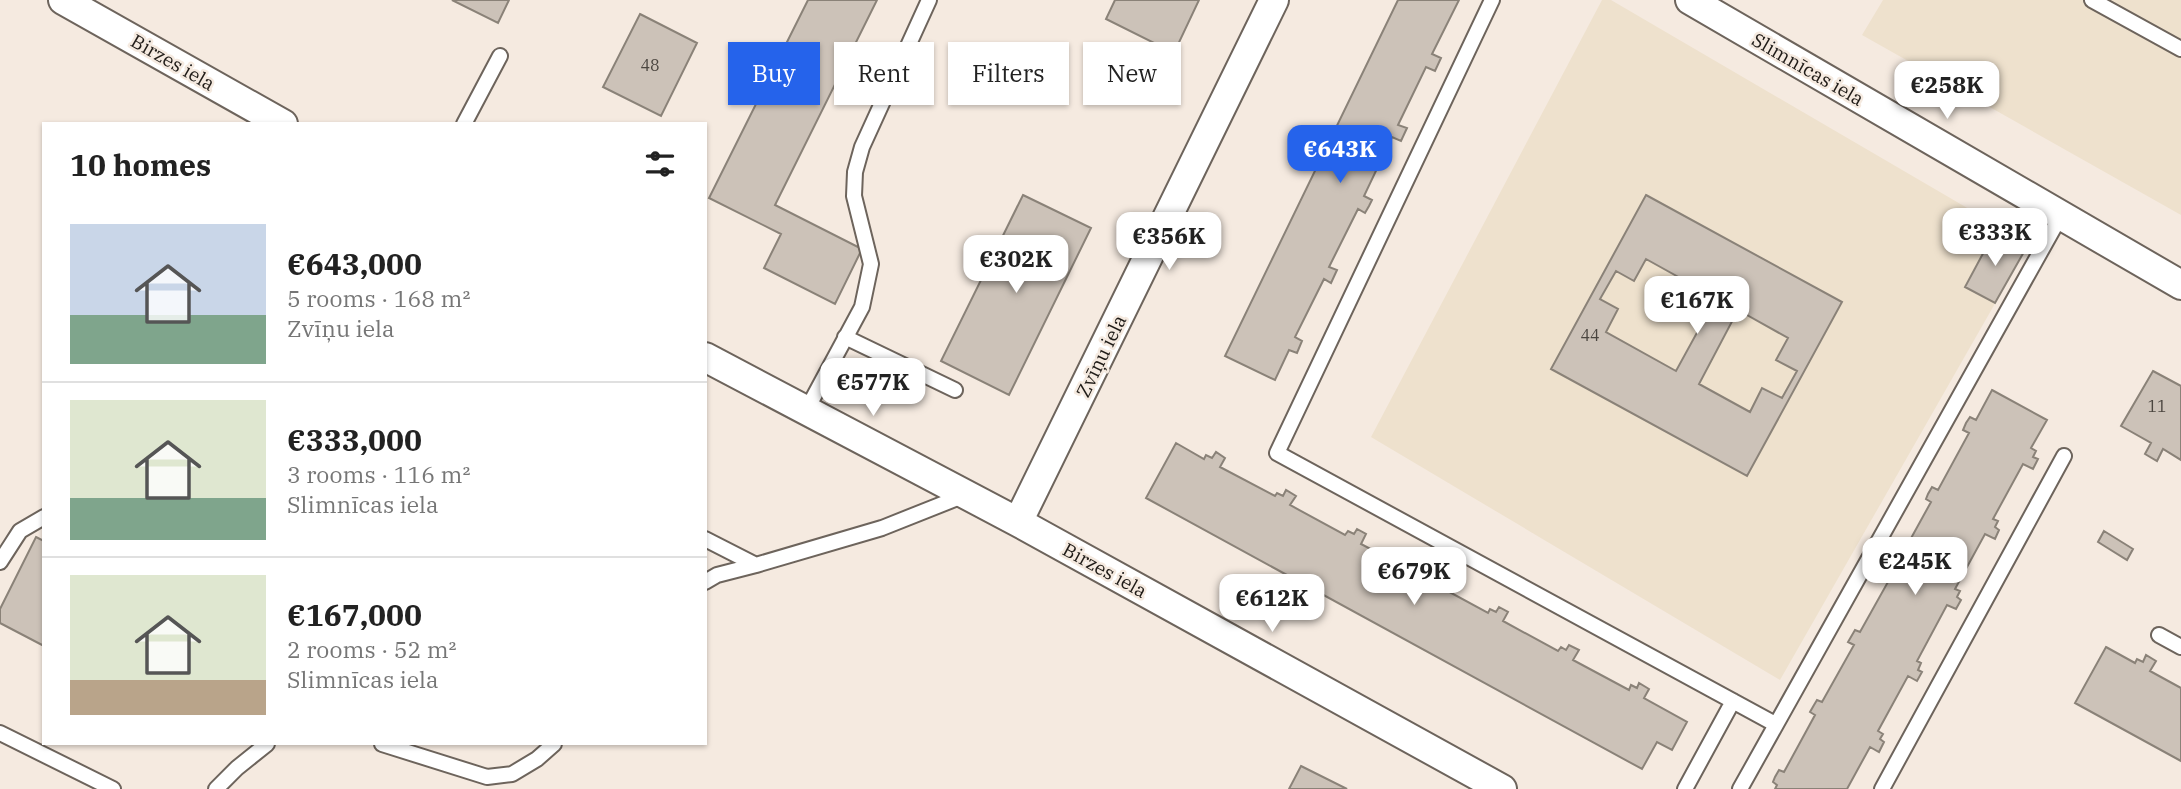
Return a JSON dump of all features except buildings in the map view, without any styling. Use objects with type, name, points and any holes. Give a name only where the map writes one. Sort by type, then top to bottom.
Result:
[{"type":"street","name":"Birzes iela","points":[[63,0],[279,122]]},
{"type":"street","name":"Zvīņu iela","points":[[1018,522],[1274,0]]},
{"type":"street","name":"Slimnīcas iela","points":[[1690,0],[2181,285]]},
{"type":"street","name":"Birzes iela","points":[[707,358],[1018,522],[1502,789]]},
{"type":"lane","points":[[806,411],[862,307],[871,264],[854,196],[855,172],[862,147],[929,0]]},
{"type":"lane","points":[[1492,0],[1277,453],[1775,724]]},
{"type":"lane","points":[[2092,0],[2181,49]]},
{"type":"lane","points":[[465,122],[500,56]]},
{"type":"lane","points":[[1740,789],[2061,215]]},
{"type":"lane","points":[[845,337],[955,390]]},
{"type":"lane","points":[[1882,789],[2064,456]]},
{"type":"lane","points":[[707,581],[717,575],[883,528],[966,495]]},
{"type":"lane","points":[[0,562],[20,531],[42,518]]},
{"type":"lane","points":[[707,540],[756,565]]},
{"type":"lane","points":[[2159,635],[2181,648]]},
{"type":"lane","points":[[1685,789],[1733,701]]},
{"type":"lane","points":[[0,733],[113,789]]},
{"type":"lane","points":[[216,789],[266,745]]},
{"type":"lane","points":[[385,745],[487,777],[512,774],[537,760],[553,745]]},
{"type":"shaded area","points":[[1602,0],[1611,0],[2029,244],[1780,680],[1371,437]]},
{"type":"shaded area","points":[[1883,0],[2181,0],[2181,215],[1862,35]]}]
